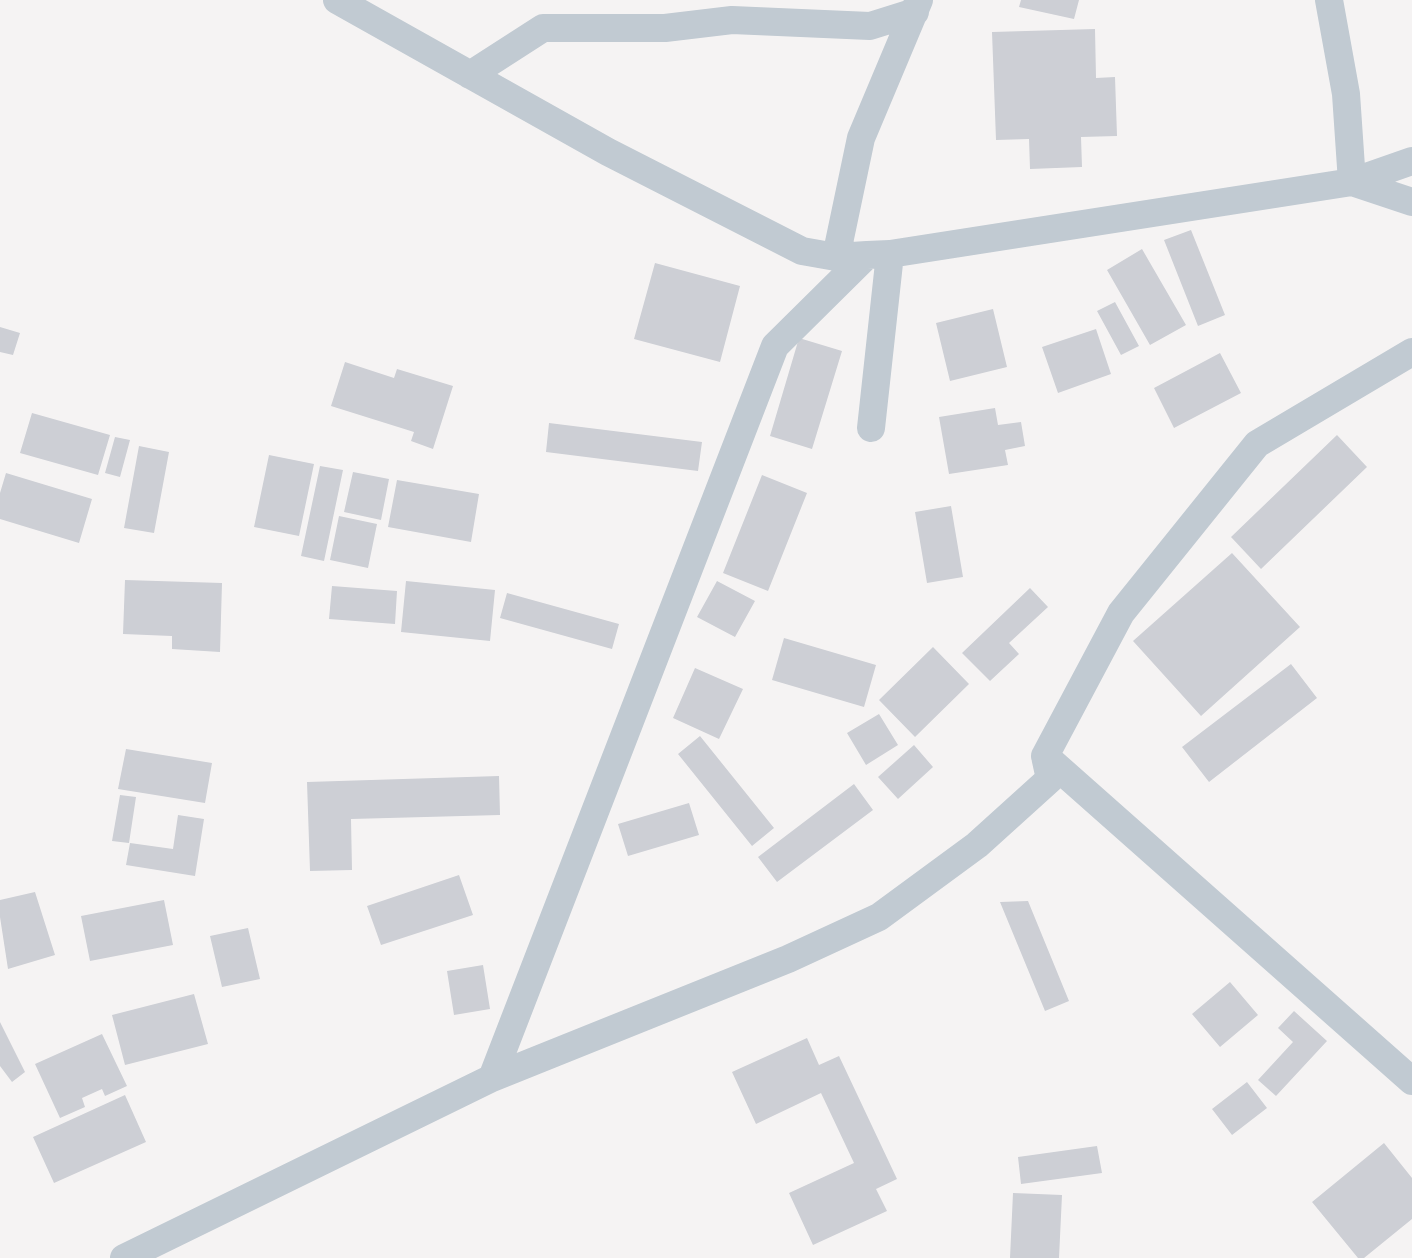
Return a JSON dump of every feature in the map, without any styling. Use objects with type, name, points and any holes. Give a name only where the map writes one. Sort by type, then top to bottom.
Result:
[{"type":"street","points":[[337,0],[608,152],[802,251],[836,257],[878,255],[1352,182],[1412,161]]},
{"type":"street","points":[[1329,0],[1346,94],[1352,182]]},
{"type":"street","points":[[470,75],[543,28],[665,28],[732,20],[870,26],[917,6]]},
{"type":"street","points":[[836,257],[861,138],[917,6]]},
{"type":"street","points":[[1352,182],[1412,202]]},
{"type":"street","points":[[871,428],[878,255]]},
{"type":"street","points":[[492,1078],[775,346],[878,255]]},
{"type":"street","points":[[124,1258],[492,1078],[788,960],[879,917],[977,845],[1050,779],[1044,756],[1121,612],[1256,444],[1412,352]]},
{"type":"street","points":[[1044,756],[1412,1081]]},
{"type":"building","points":[[1021,0],[1079,0],[1074,19],[1019,7]]},
{"type":"building","points":[[1095,29],[1096,78],[1115,77],[1117,136],[1081,137],[1082,167],[1030,169],[1029,139],[996,140],[992,32]]},
{"type":"building","points":[[1191,230],[1225,315],[1198,326],[1164,240]]},
{"type":"building","points":[[1142,249],[1186,325],[1150,345],[1107,270]]},
{"type":"building","points":[[655,263],[740,286],[720,362],[634,339]]},
{"type":"building","points":[[1115,302],[1139,346],[1121,355],[1097,311]]},
{"type":"building","points":[[993,309],[1007,367],[950,381],[936,323]]},
{"type":"building","points":[[0,327],[20,333],[13,355],[0,352]]},
{"type":"building","points":[[1096,329],[1111,374],[1058,393],[1042,347]]},
{"type":"building","points":[[799,338],[842,351],[812,449],[770,436]]},
{"type":"building","points":[[1220,353],[1241,393],[1174,428],[1154,388]]},
{"type":"building","points":[[345,362],[394,378],[397,369],[453,386],[433,449],[411,441],[414,432],[331,406]]},
{"type":"building","points":[[995,408],[998,425],[1021,422],[1025,446],[1005,450],[1008,465],[949,474],[939,417]]},
{"type":"building","points":[[32,413],[110,435],[98,475],[20,453]]},
{"type":"building","points":[[549,423],[702,442],[698,471],[546,452]]},
{"type":"building","points":[[1337,435],[1367,467],[1261,569],[1231,537]]},
{"type":"building","points":[[115,437],[130,440],[120,477],[105,473]]},
{"type":"building","points":[[139,446],[169,452],[154,533],[124,528]]},
{"type":"building","points":[[269,455],[314,464],[299,536],[254,527]]},
{"type":"building","points":[[320,466],[343,470],[324,561],[301,556]]},
{"type":"building","points":[[353,472],[389,479],[381,520],[344,512]]},
{"type":"building","points":[[6,473],[92,499],[79,543],[0,519],[0,493]]},
{"type":"building","points":[[762,475],[807,493],[768,591],[723,573]]},
{"type":"building","points":[[397,480],[479,494],[471,542],[388,527]]},
{"type":"building","points":[[951,506],[963,577],[927,583],[915,512]]},
{"type":"building","points":[[339,516],[377,524],[368,568],[330,560]]},
{"type":"building","points":[[1232,553],[1300,627],[1201,716],[1133,641]]},
{"type":"building","points":[[125,580],[222,583],[220,652],[172,649],[172,636],[123,634]]},
{"type":"building","points":[[406,581],[495,590],[490,641],[401,632]]},
{"type":"building","points":[[717,581],[755,601],[735,637],[697,617]]},
{"type":"building","points":[[332,586],[397,591],[395,624],[329,619]]},
{"type":"building","points":[[1030,588],[1048,607],[1009,643],[1019,654],[990,681],[962,653]]},
{"type":"building","points":[[507,593],[619,624],[612,649],[500,618]]},
{"type":"building","points":[[784,638],[876,665],[864,707],[772,680]]},
{"type":"building","points":[[933,647],[969,684],[915,737],[879,700]]},
{"type":"building","points":[[1291,664],[1317,698],[1209,782],[1182,747]]},
{"type":"building","points":[[695,668],[743,689],[719,739],[673,718]]},
{"type":"building","points":[[879,714],[898,745],[866,765],[847,733]]},
{"type":"building","points":[[700,736],[774,828],[752,846],[678,754]]},
{"type":"building","points":[[914,745],[933,767],[898,799],[878,777]]},
{"type":"building","points":[[126,749],[212,763],[205,803],[118,789]]},
{"type":"building","points":[[499,776],[500,815],[351,819],[352,870],[310,871],[307,782]]},
{"type":"building","points":[[854,784],[873,810],[777,882],[758,857]]},
{"type":"building","points":[[120,795],[136,797],[129,843],[112,841]]},
{"type":"building","points":[[689,803],[699,835],[628,856],[618,824]]},
{"type":"building","points":[[178,815],[204,819],[195,876],[126,865],[130,843],[173,849]]},
{"type":"building","points":[[459,875],[473,915],[381,945],[367,906]]},
{"type":"building","points":[[35,892],[55,955],[8,969],[0,917],[0,900]]},
{"type":"building","points":[[164,900],[173,945],[90,961],[81,916]]},
{"type":"building","points":[[1028,901],[1069,1001],[1045,1011],[1000,902]]},
{"type":"building","points":[[248,928],[260,979],[222,987],[210,936]]},
{"type":"building","points":[[483,965],[490,1009],[454,1015],[447,971]]},
{"type":"building","points":[[1230,982],[1258,1015],[1220,1047],[1192,1014]]},
{"type":"building","points":[[194,994],[208,1044],[125,1065],[112,1015]]},
{"type":"building","points":[[1294,1011],[1327,1041],[1276,1096],[1258,1080],[1293,1042],[1278,1028]]},
{"type":"building","points":[[0,1022],[25,1072],[12,1082],[0,1066]]},
{"type":"building","points":[[102,1034],[127,1086],[105,1096],[102,1089],[82,1098],[85,1107],[60,1118],[35,1064]]},
{"type":"building","points":[[807,1038],[819,1065],[839,1056],[897,1179],[876,1189],[887,1211],[813,1245],[789,1193],[854,1163],[821,1093],[756,1124],[732,1072]]},
{"type":"building","points":[[1247,1082],[1267,1108],[1232,1135],[1212,1109]]},
{"type":"building","points":[[125,1095],[146,1142],[54,1183],[33,1137]]},
{"type":"building","points":[[1384,1143],[1412,1178],[1412,1219],[1364,1258],[1358,1258],[1312,1202]]},
{"type":"building","points":[[1097,1146],[1102,1173],[1021,1184],[1018,1157]]},
{"type":"building","points":[[1013,1193],[1062,1195],[1059,1258],[1010,1258]]}]
